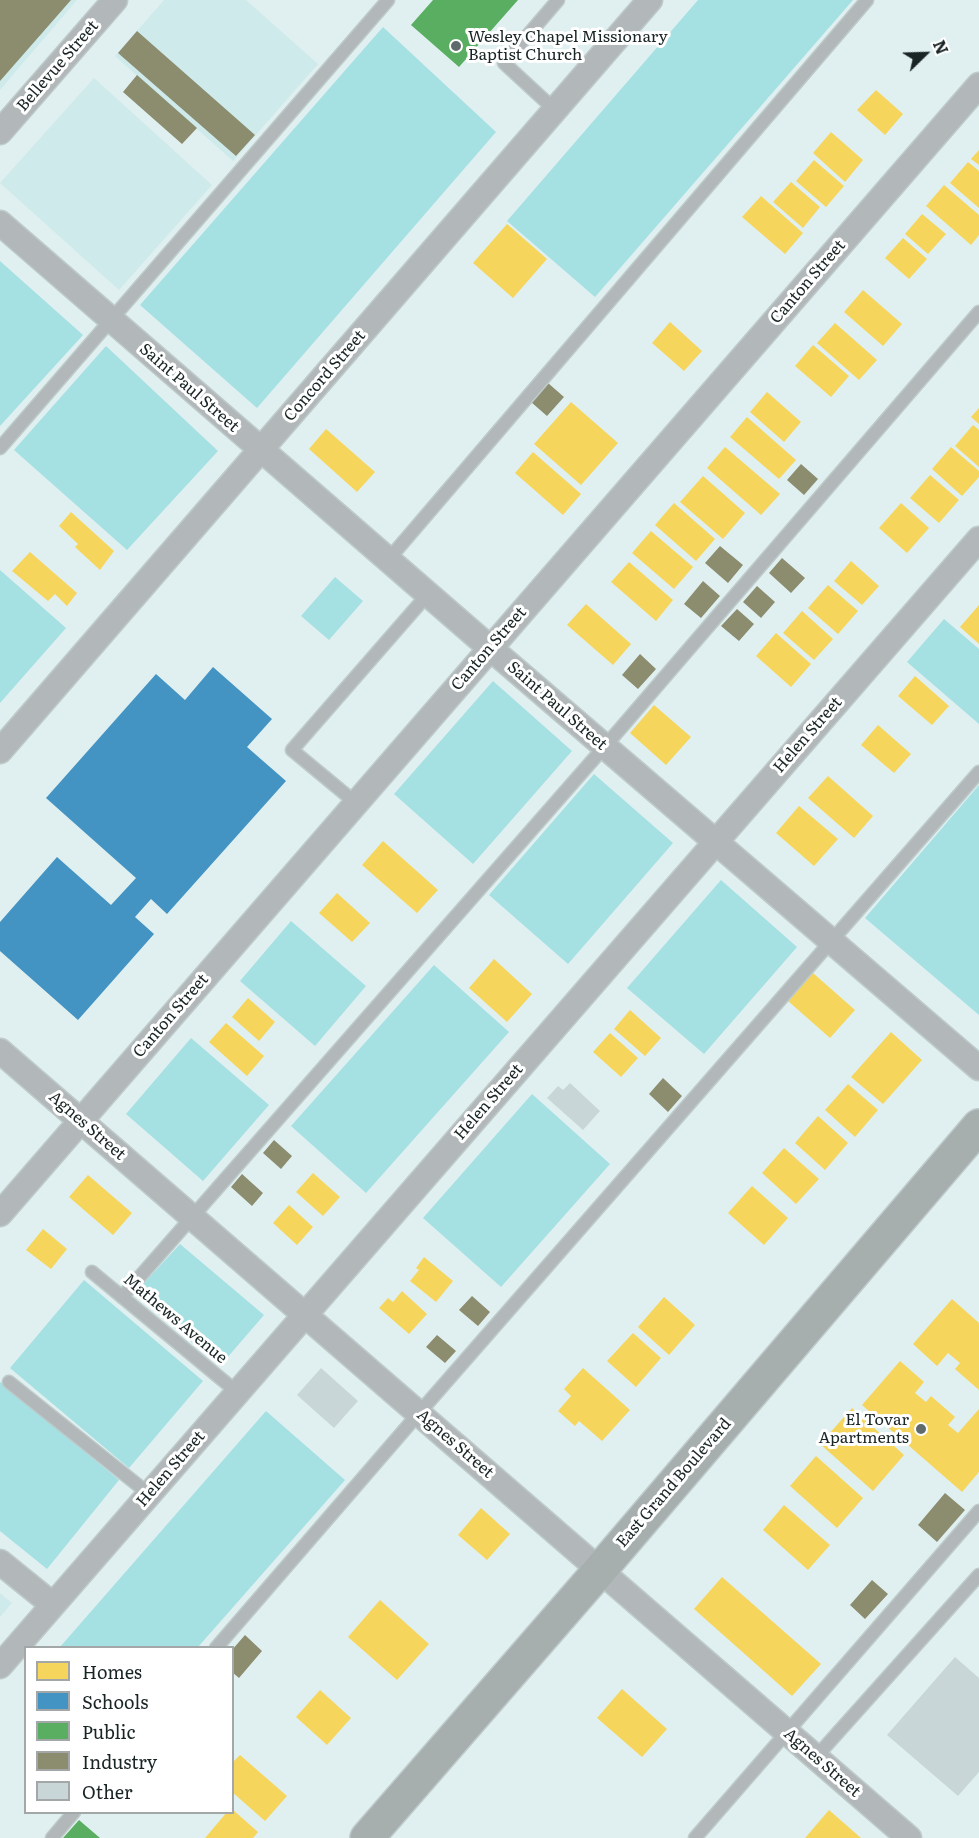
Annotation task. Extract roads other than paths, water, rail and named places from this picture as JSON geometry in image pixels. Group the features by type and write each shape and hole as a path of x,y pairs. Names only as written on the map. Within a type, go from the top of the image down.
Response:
{"main road":[{"name":"East Grand Boulevard","path":"367,1838 600,1570 979,1126"}],"street":[{"name":"Bellevue Street","path":"0,132 115,0"},
{"name":"Concord Street","path":"0,752 651,0"},
{"name":"Canton Street","path":"0,1214 979,85"},
{"name":"Saint Paul Street","path":"0,224 979,1068"},
{"name":"Helen Street","path":"0,1666 979,539"},
{"name":"Agnes Street","path":"0,1051 909,1838"},
{"path":"0,1562 53,1605"}],"lane":[{"path":"0,448 388,0"},
{"path":"555,110 504,63 558,0"},
{"path":"388,560 867,0"},
{"path":"122,1297 604,746 979,312"},
{"path":"356,803 292,750 428,594"},
{"path":"217,1646 979,772"},
{"name":"Mathews Avenue","path":"92,1272 237,1392"},
{"path":"9,1382 148,1494"},
{"path":"695,1838 979,1511"},
{"path":"816,1758 979,1575"},
{"path":"52,1838 72,1814"}],"place":[{"name":"Wesley Chapel Missionary Baptist Church","path":"456,46"},
{"name":"El Tovar Apartments","path":"921,1429"}]}
